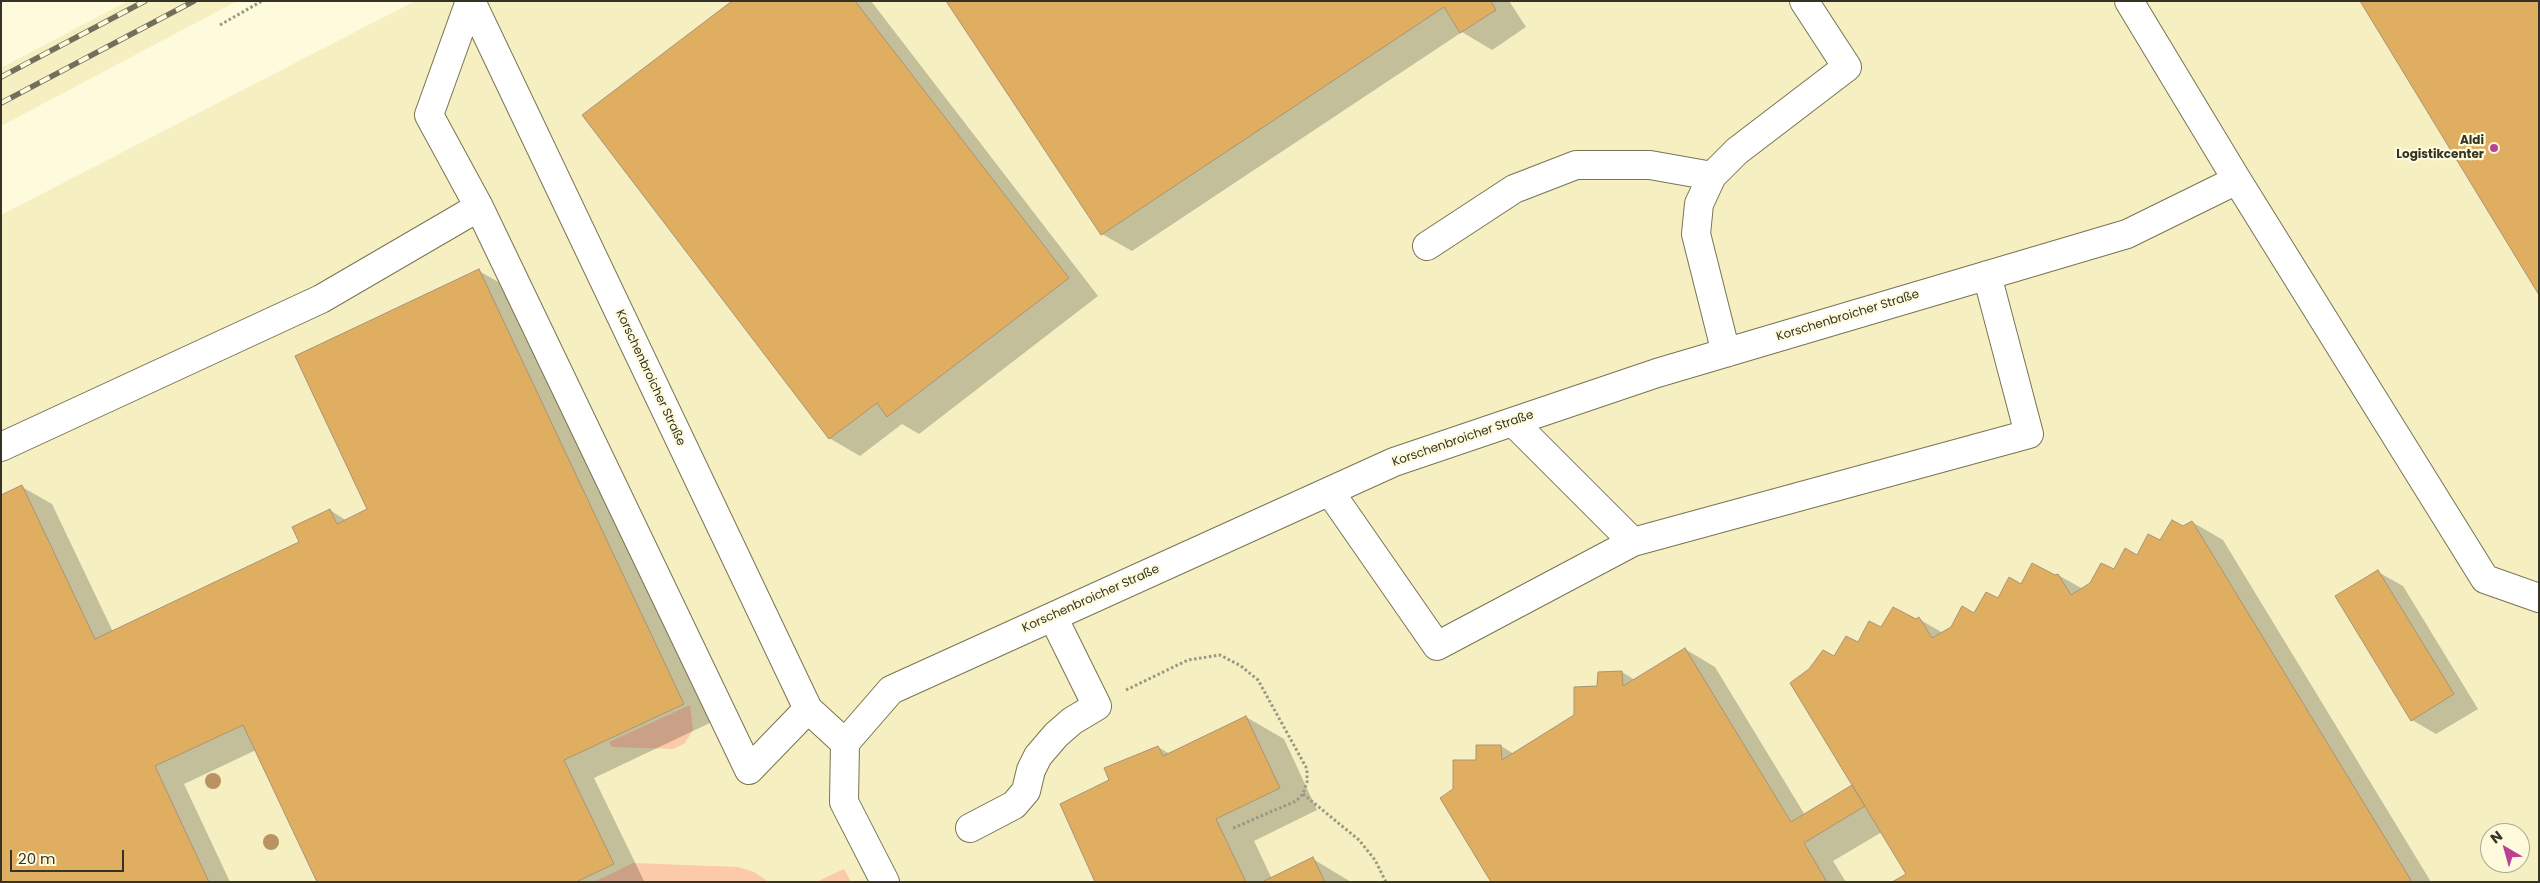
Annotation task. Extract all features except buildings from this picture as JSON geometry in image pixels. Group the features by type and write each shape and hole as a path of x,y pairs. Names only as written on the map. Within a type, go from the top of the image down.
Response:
{"street":[{"path":"470,1 429,115 479,208 750,770 808,709"},
{"name":"Korschenbroicher Straße","path":"470,1 808,709 845,743 891,690 1394,462 1657,373 2127,234 2237,180"},
{"path":"1726,353 1696,234 1699,204 1712,176 1737,151 1847,67 1804,1"},
{"path":"2129,1 2237,180 2485,579 2539,598"},
{"path":"1427,246 1514,189 1576,165 1650,165 1712,176"},
{"path":"1,447 321,299 479,208"},
{"path":"1330,492 1437,646 1633,542 2029,434 1987,275"},
{"path":"1513,422 1633,542"},
{"path":"970,828 1014,805 1026,791 1031,770 1038,756 1072,721 1097,706 1052,617"},
{"path":"845,743 844,802 885,882"}],"path":[{"path":"220,24 262,1"},
{"path":"1097,706 1145,679 1188,660 1220,655 1241,666 1258,680 1306,769 1307,782 1303,794 1296,801 1231,829"},
{"path":"1303,794 1359,840 1375,860 1386,882"}],"shaded area":[{"path":"128,1 237,1 1,126 1,68"},
{"path":"415,1 2539,1 2539,882 1,882 1,215"},
{"path":"690,705 693,730 684,744 673,749 612,747 609,742"},
{"path":"633,863 738,867 754,872 769,882 594,882"},
{"path":"844,869 851,882 816,882"}],"railway":[{"path":"1,77 145,1"},
{"path":"1,103 194,1"}],"place":[{"name":"Aldi Logistikcenter","path":"2494,148"}]}
